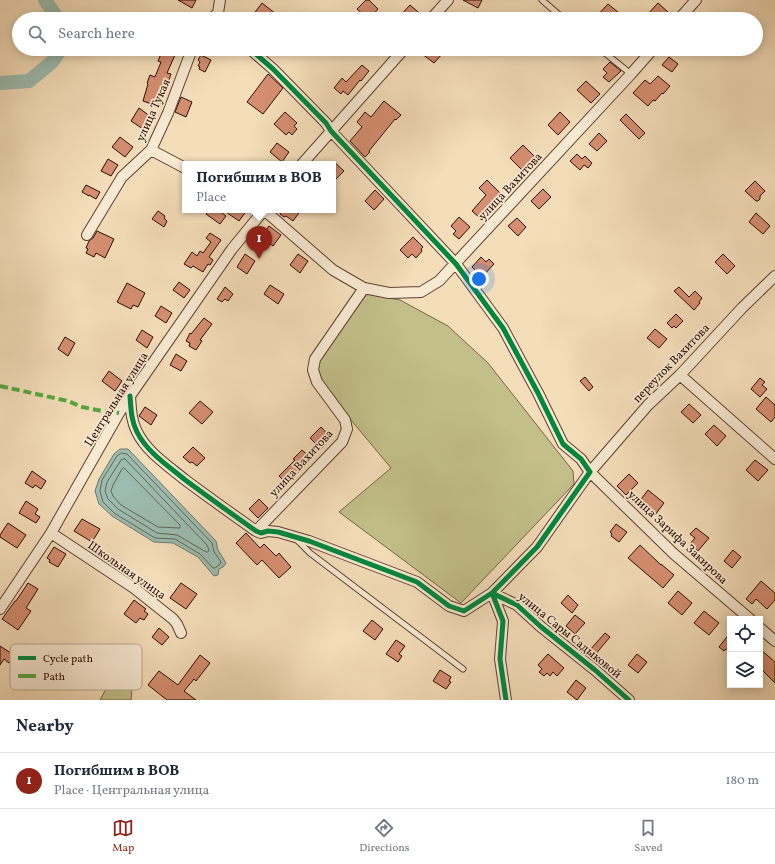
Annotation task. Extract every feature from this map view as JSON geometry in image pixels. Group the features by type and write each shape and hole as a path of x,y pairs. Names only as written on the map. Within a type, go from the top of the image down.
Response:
{"street":[{"path":"218,12 220,0"},
{"path":"437,12 448,0"},
{"path":"685,12 696,0"},
{"name":"улица Тукая","path":"87,235 122,177 151,150 168,113 189,56"},
{"name":"улица Зарифа Закирова","path":"258,56 273,69 326,123 331,131 456,264 503,328 538,393 563,444 582,459 590,472 674,554 746,616"},
{"path":"305,161 398,56"},
{"name":"улица Вахитова","path":"267,213 333,270 364,288 389,294 421,292 439,282 647,56"},
{"path":"151,150 182,166"},
{"name":"Центральная улица","path":"0,609 51,534 130,396 232,249 262,213"},
{"name":"переулок Вахитова","path":"294,537 309,541 417,582 449,606 464,611 492,593 537,547 590,472 648,405 680,375 742,308 775,276"},
{"name":"улица Вахитова","path":"256,531 342,442 347,429 345,420 317,382 313,370 315,359 364,288"},
{"path":"680,375 775,459"},
{"path":"130,396 132,421 149,450 164,464 210,500 261,534 268,531 278,532 294,537"},
{"path":"119,413 132,421"},
{"name":"Школьная улица","path":"51,534 134,588 173,619 181,633"},
{"path":"492,593 503,621 500,659 506,700"},
{"name":"улица Сары Садыковой","path":"492,593 517,605 629,700"},
{"path":"763,631 775,641"}],"lane":[{"path":"542,0 556,12"},
{"path":"609,56 631,74"},
{"path":"294,537 310,553 463,669"}],"shaded area":[{"path":"367,294 400,300 448,326 488,363 573,471 574,484 461,603 339,512 391,468 321,384 317,377 318,360 340,327"},
{"path":"105,690 132,690 131,700 100,700"}],"water":[{"path":"120,449 128,449 216,541 218,550 226,563 219,569 218,575 214,576 198,557 173,543 154,542 112,516 99,504 95,491 99,479 114,454"}],"building":[{"path":"178,0 196,0 192,8"},
{"path":"366,0 369,0 378,9 375,12 360,12 357,9"},
{"path":"463,0 482,0 478,8"},
{"path":"262,3 273,12 255,12"},
{"path":"658,3 668,12 650,12"},
{"path":"608,4 618,12 601,12"},
{"path":"410,5 418,12 404,12"},
{"path":"160,56 175,56 167,73 171,74 160,107 143,101 150,75 155,77 161,62 158,61"},
{"path":"200,56 203,56 211,60 205,72 199,69 200,67 198,66 200,62 198,60"},
{"path":"425,56 440,56 434,63"},
{"path":"669,57 678,64 672,72 662,65"},
{"path":"610,62 621,71 609,82 603,77 607,73 603,69"},
{"path":"362,65 369,71 348,95 343,91 341,94 334,88 342,78 346,82"},
{"path":"268,74 283,88 263,114 247,102"},
{"path":"658,76 670,86 663,94 662,93 655,101 653,100 648,106 633,93 645,80 650,84"},
{"path":"586,81 600,94 591,103 577,90"},
{"path":"181,97 192,102 186,117 175,112"},
{"path":"384,101 401,115 396,120 395,119 365,157 350,141 362,127 357,122 365,112 371,117"},
{"path":"139,108 151,117 143,129 131,121"},
{"path":"285,112 297,123 294,126 297,129 292,135 289,132 286,135 274,124"},
{"path":"560,112 570,122 558,135 548,125"},
{"path":"626,114 645,133 639,139 620,120"},
{"path":"599,133 607,141 597,151 589,144"},
{"path":"120,137 133,147 125,157 112,147"},
{"path":"277,143 289,152 283,161 281,161 270,152"},
{"path":"523,145 536,158 523,171 510,158"},
{"path":"577,154 582,159 585,156 592,163 588,168 584,165 580,170 570,161"},
{"path":"108,159 118,165 111,176 101,171"},
{"path":"336,164 344,171 336,179"},
{"path":"487,180 504,197 482,220 472,211 486,195 479,188"},
{"path":"755,181 765,191 760,196 758,201 756,201 745,191"},
{"path":"86,185 100,192 96,199 82,192"},
{"path":"543,189 551,197 539,209 531,201"},
{"path":"375,190 384,199 374,210 365,201"},
{"path":"158,211 165,216 164,218 167,221 164,227 152,219"},
{"path":"222,213 226,216 220,224 206,214"},
{"path":"227,213 245,213 239,221"},
{"path":"280,213 299,213 293,221"},
{"path":"756,213 770,226 763,234 749,222"},
{"path":"459,217 470,227 459,239 453,234 456,231 451,226"},
{"path":"517,218 526,227 518,236 508,226"},
{"path":"269,226 281,235 273,246 261,236"},
{"path":"97,231 114,239 105,258 96,253 94,257 86,253 88,249 86,248 89,241 93,238"},
{"path":"210,233 221,240 209,257 213,260 210,265 208,264 203,272 193,266 191,268 184,264 192,252 197,256 200,251 203,253 211,242 206,238"},
{"path":"413,237 423,247 421,249 422,251 416,258 412,254 408,258 400,250"},
{"path":"245,254 255,261 247,274 237,267"},
{"path":"298,254 308,261 300,273 290,265"},
{"path":"723,254 735,266 727,274 715,262"},
{"path":"481,257 486,262 489,259 494,264 482,277 472,267"},
{"path":"179,282 190,290 184,298 173,290"},
{"path":"127,283 145,293 138,307 133,305 131,309 117,302"},
{"path":"270,285 284,294 278,304 264,294"},
{"path":"225,287 233,294 228,301 225,299 222,302 217,299"},
{"path":"679,287 689,297 695,291 702,298 694,310 674,291"},
{"path":"161,306 172,313 166,323 155,316"},
{"path":"676,314 683,321 676,328 674,326 672,328 667,323"},
{"path":"204,318 212,324 200,340 202,341 196,350 189,346 190,343 186,341 190,333 191,334"},
{"path":"655,329 667,339 659,348 647,338"},
{"path":"142,330 153,337 147,348 136,340"},
{"path":"65,337 75,343 68,356 58,349"},
{"path":"176,354 187,361 181,371 170,365"},
{"path":"109,371 122,381 115,391 102,381"},
{"path":"585,377 593,387 589,391 580,381"},
{"path":"760,378 765,382 762,385 767,389 760,397 751,389"},
{"path":"766,397 775,405 775,417 771,422 756,409"},
{"path":"200,401 213,412 202,424 189,413"},
{"path":"689,404 701,415 693,423 681,412"},
{"path":"145,407 157,415 151,425 139,416"},
{"path":"714,425 726,436 717,446 705,434"},
{"path":"321,427 331,438 321,449 310,438"},
{"path":"193,447 205,458 197,466 192,462 190,463 183,457"},
{"path":"302,450 312,459 287,484 279,476 295,460 293,459"},
{"path":"755,460 768,470 758,481 746,470"},
{"path":"32,471 46,481 41,489 35,485 33,488 25,483"},
{"path":"629,474 638,483 626,495 617,486"},
{"path":"648,490 664,503 655,515 639,502"},
{"path":"259,499 268,508 258,518 249,509"},
{"path":"26,501 38,509 35,514 40,517 36,523 19,513"},
{"path":"82,519 100,529 92,542 74,531"},
{"path":"8,523 26,535 17,548 0,537"},
{"path":"616,524 627,532 619,542 611,536 612,534 610,532"},
{"path":"696,528 709,538 698,551 690,544 695,538 690,534"},
{"path":"246,533 260,548 264,544 276,556 279,553 291,567 279,578 262,560 257,565 236,543"},
{"path":"640,545 674,575 663,588 628,558"},
{"path":"54,547 66,554 58,567 49,562 50,560 47,558"},
{"path":"733,550 741,557 732,568 724,561"},
{"path":"761,581 775,593 775,600 767,609 756,599 752,604 746,599"},
{"path":"28,583 38,589 26,608 31,611 18,630 2,619"},
{"path":"181,583 197,594 186,609 170,598"},
{"path":"678,591 692,603 682,615 668,603"},
{"path":"568,595 578,605 572,613 561,603"},
{"path":"134,600 146,609 144,611 148,614 144,620 140,618 136,623 124,614"},
{"path":"704,611 719,623 709,635 694,623"},
{"path":"575,615 585,623 575,634 566,626"},
{"path":"372,620 383,629 375,640 363,631"},
{"path":"159,628 169,637 162,645 152,637"},
{"path":"605,633 610,637 594,656 589,651"},
{"path":"727,637 727,650 724,651 719,647"},
{"path":"396,640 405,646 399,654 402,656 398,662 386,654"},
{"path":"0,646 10,652 10,661 9,663 4,659 0,665"},
{"path":"763,652 775,662 775,683 763,671"},
{"path":"548,654 564,668 557,676 553,672 550,676 547,673 544,676 539,672 542,669 538,665"},
{"path":"637,654 647,662 638,673 628,665"},
{"path":"200,655 210,663 196,681 194,679 184,691 196,700 167,700 148,685 159,671 178,685"},
{"path":"440,670 451,677 449,681 451,682 446,689 433,681"},
{"path":"576,680 586,688 577,700 567,692"}],"waterway":[{"path":"45,0 53,12"},
{"path":"0,83 29,81 52,62 56,56"}],"marked path":[{"path":"0,386 68,401 82,407 119,413"}],"cycle path":[{"path":"258,56 273,69 326,123 331,131 456,264 503,328 538,393 563,444 581,459 590,472 537,547 492,593 503,621 500,659 506,700"},
{"path":"130,396 135,428 146,446 184,479 256,531 261,533 268,531 278,532 309,541 417,582 449,606 464,611 492,593 517,605 629,700"}],"place":[{"name":"Погибшим в ВОВ","path":"259,259"}]}
